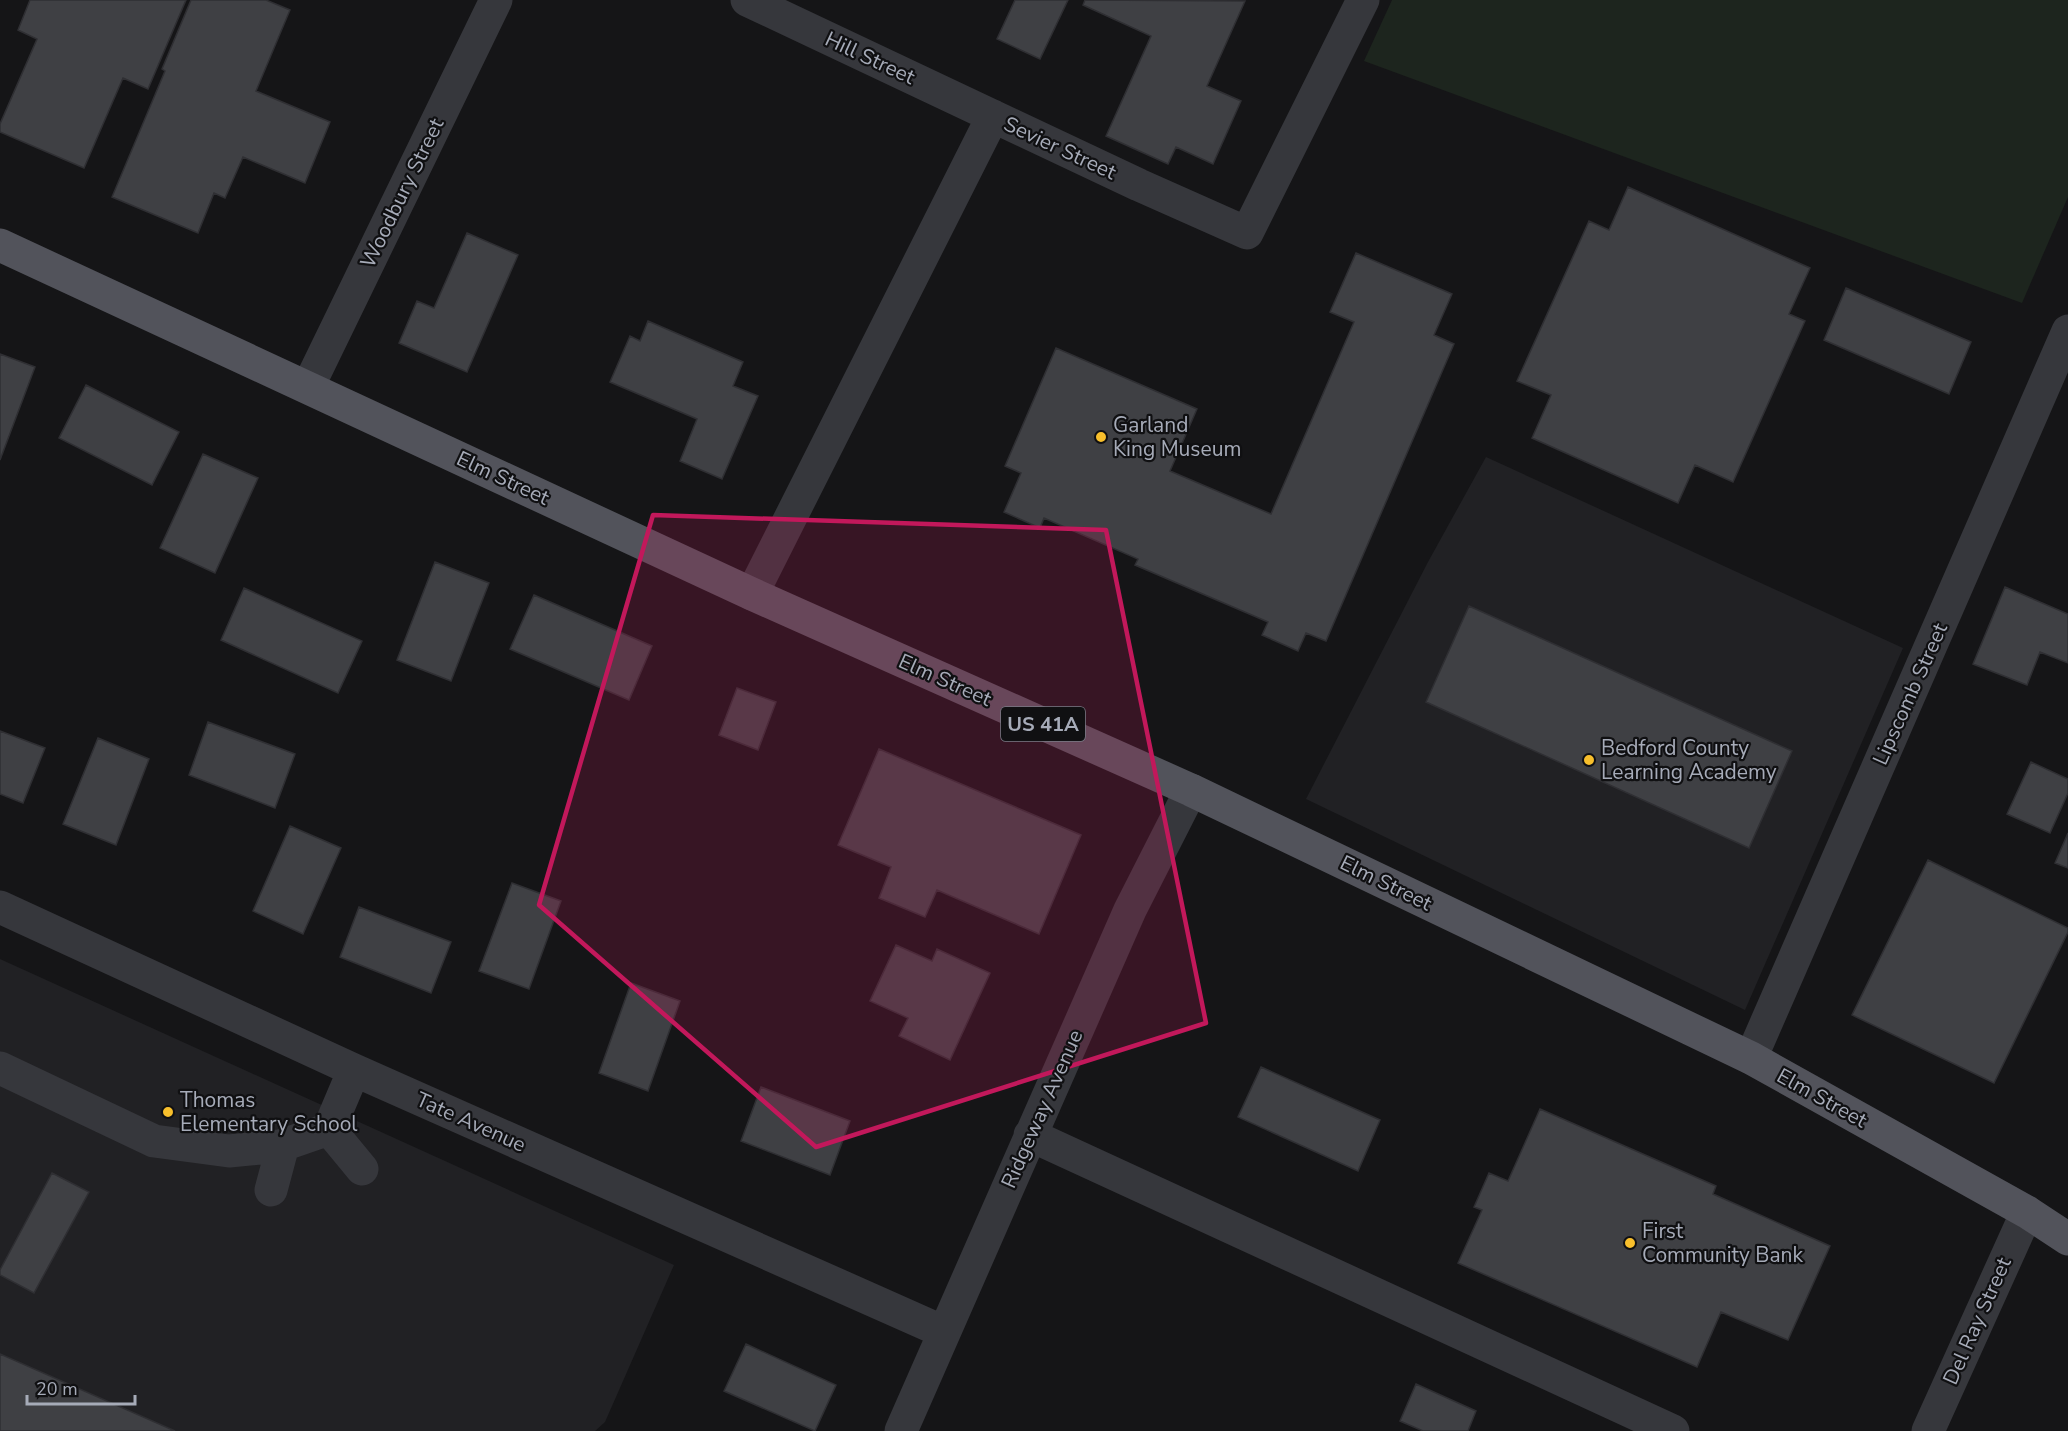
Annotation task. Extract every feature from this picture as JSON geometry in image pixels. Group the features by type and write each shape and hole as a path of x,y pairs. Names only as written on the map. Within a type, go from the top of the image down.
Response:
{"main road":[{"name":"Elm Street","path":"0,245 752,594 1191,790 1751,1058 2027,1212 2068,1239"}],"street":[{"name":"Woodbury Street","path":"308,387 496,0"},
{"name":"Hill Street","path":"747,0 993,116"},
{"name":"Sevier Street","path":"752,594 993,116 1247,233 1363,0"},
{"name":"Lipscomb Street","path":"1751,1058 2068,331"},
{"name":"Ridgeway Avenue","path":"901,1431 1130,910 1191,790"},
{"name":"Tate Avenue","path":"0,907 354,1070 944,1332"},
{"path":"0,1068 154,1141 229,1150 283,1145 329,1129 354,1070"},
{"path":"329,1129 362,1169"},
{"path":"1030,1135 1673,1431"},
{"path":"271,1190 283,1145"},
{"name":"Del Ray Street","path":"1928,1431 2027,1212"}],"highlighted area":[{"path":"653,515 1106,530 1206,1023 816,1147 539,905"}],"shaded area":[{"path":"1392,0 2068,0 2068,197 2022,303 1364,61"},
{"name":"Bedford County Learning Academy","path":"1486,457 1903,648 1745,1010 1306,799 1428,562"},
{"name":"Thomas Elementary School","path":"0,959 674,1265 605,1422 595,1431 0,1431"}],"building":[{"path":"30,0 186,0 148,89 123,78 84,168 0,132 0,124 37,39 18,30"},
{"path":"191,0 266,0 290,10 256,91 330,122 305,183 243,157 225,198 214,193 198,233 112,197 165,71 162,69"},
{"path":"1015,0 1068,0 1040,59 997,39"},
{"path":"1085,0 1245,1 1207,86 1241,101 1213,164 1176,147 1168,164 1106,136 1151,36 1083,5"},
{"path":"1628,187 1810,268 1789,314 1805,321 1733,482 1695,465 1678,503 1532,438 1551,395 1517,381 1589,221 1609,230"},
{"path":"467,233 518,255 467,372 399,343 417,301 434,308"},
{"name":"Garland King Museum","path":"1356,253 1452,294 1434,335 1454,344 1326,641 1306,633 1298,651 1262,635 1268,622 1135,565 1138,559 1044,518 1040,528 1004,512 1021,473 1005,466 1056,348 1197,409 1170,471 1271,514 1354,322 1330,312"},
{"path":"1846,288 1971,342 1949,394 1824,340"},
{"path":"648,321 743,362 733,386 758,396 722,479 680,461 697,419 610,382 630,336 640,341"},
{"path":"0,354 35,367 0,460"},
{"path":"86,385 179,432 152,485 59,438"},
{"path":"203,454 258,478 215,573 160,548"},
{"path":"435,562 489,583 451,681 397,660"},
{"path":"2005,587 2068,614 2068,663 2040,652 2027,685 1973,664"},
{"path":"244,588 362,641 338,693 221,640"},
{"path":"534,595 652,646 629,700 510,649"},
{"name":"Bedford County Learning Academy","path":"1469,606 1792,751 1749,848 1426,702"},
{"path":"737,688 776,702 758,750 719,735"},
{"path":"208,722 295,754 275,808 189,775"},
{"path":"0,731 45,748 23,803 0,794"},
{"path":"98,738 149,759 116,845 63,824"},
{"path":"879,749 1081,835 1039,934 937,890 925,917 879,898 891,867 838,845"},
{"path":"2031,762 2068,779 2068,793 2050,833 2007,814"},
{"path":"290,826 341,848 303,934 253,911"},
{"path":"2068,833 2068,868 2055,863"},
{"path":"1928,860 2068,928 1994,1083 1852,1015"},
{"path":"512,883 561,901 529,989 479,971"},
{"path":"359,907 451,942 431,993 340,957"},
{"path":"896,945 932,961 937,949 990,973 950,1060 899,1036 908,1018 870,1001"},
{"path":"631,983 680,1001 648,1091 599,1073"},
{"path":"1261,1067 1380,1120 1358,1171 1238,1117"},
{"path":"761,1087 850,1121 830,1175 741,1141"},
{"path":"1540,1109 1716,1186 1713,1194 1830,1246 1788,1340 1721,1312 1697,1367 1458,1263 1482,1210 1474,1207 1489,1173 1508,1181"},
{"path":"52,1173 89,1192 34,1293 0,1275 0,1270"},
{"path":"746,1344 836,1385 815,1431 724,1391"},
{"path":"0,1354 175,1431 0,1431"},
{"path":"1416,1384 1476,1411 1468,1431 1423,1431 1400,1421"}],"place":[{"name":"Garland King Museum","path":"1101,437"},
{"name":"Bedford County Learning Academy","path":"1589,760"},
{"name":"Thomas Elementary School","path":"168,1112"},
{"name":"First Community Bank","path":"1630,1243"}]}
